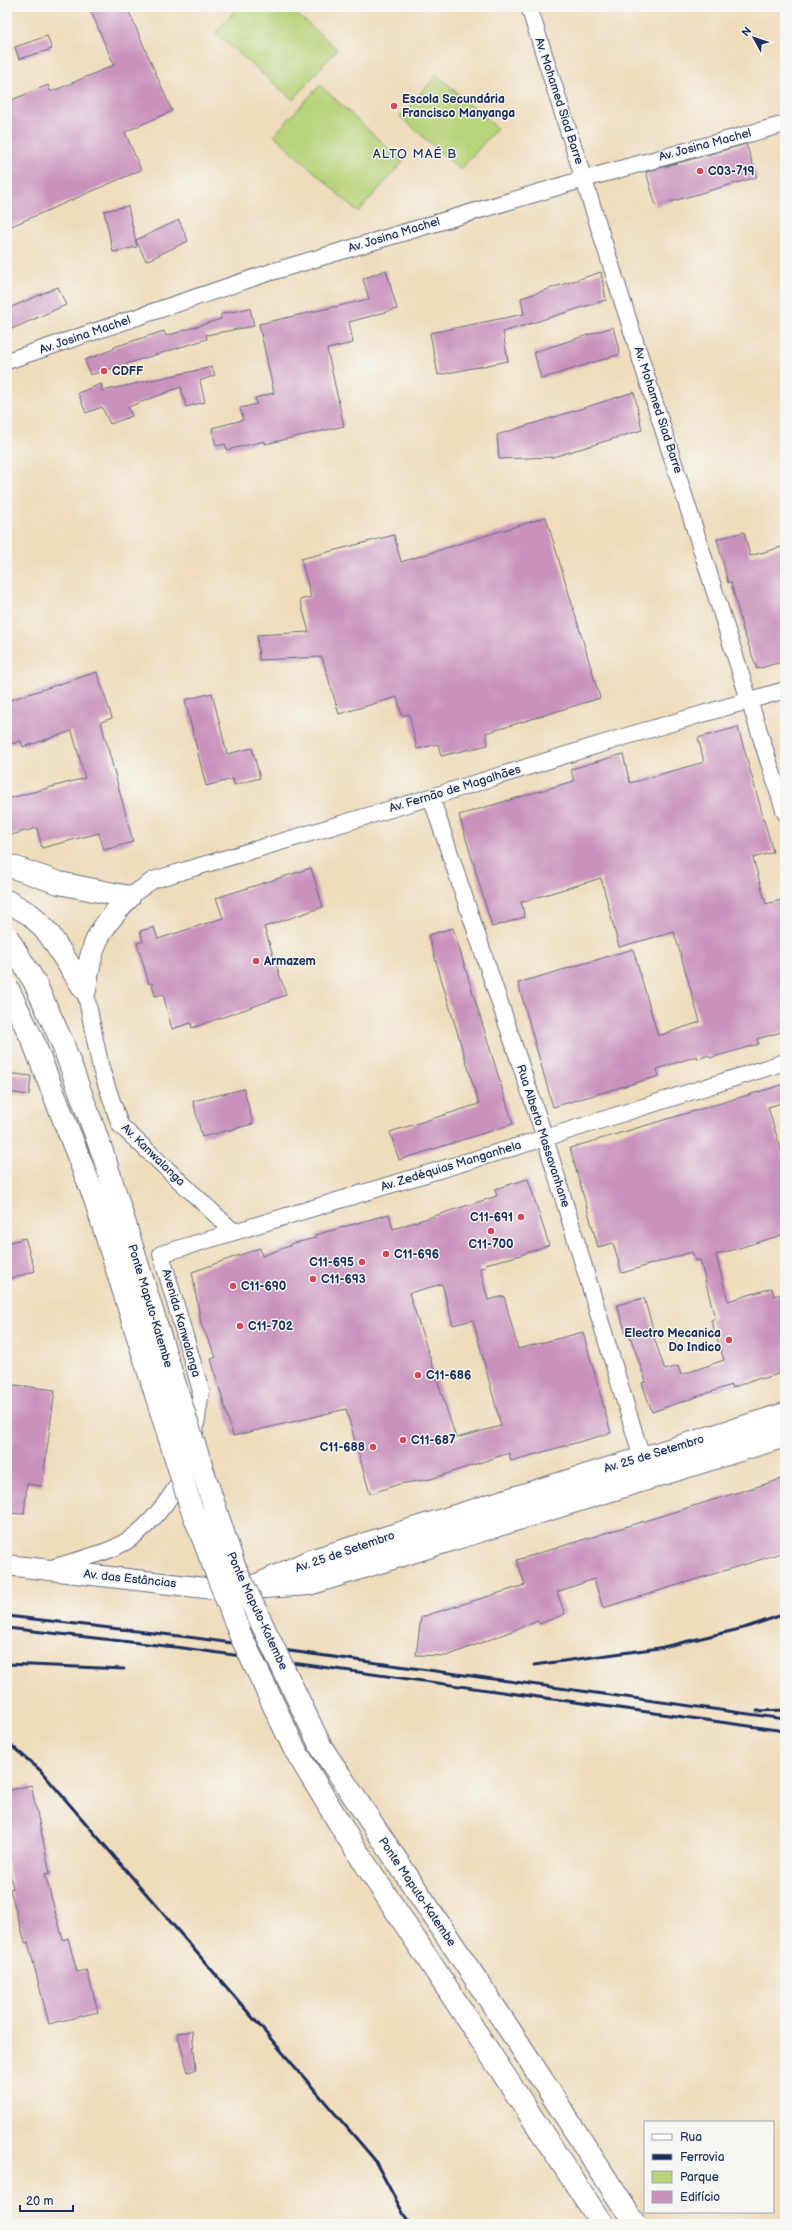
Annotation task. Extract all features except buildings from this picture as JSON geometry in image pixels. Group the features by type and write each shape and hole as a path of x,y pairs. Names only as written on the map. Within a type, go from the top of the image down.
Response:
{"main road":[{"path":"7,865 59,884 129,896"},
{"path":"85,990 89,959 97,937 106,921 129,896"},
{"path":"7,901 31,915 49,934 85,990"},
{"name":"Ponte Maputo-Katembe","path":"7,937 34,981 62,1042 104,1157 182,1407 234,1566 321,1747 517,2041 635,2224"},
{"name":"Ponte Maputo-Katembe","path":"7,987 33,1041 95,1199 191,1507 240,1634 294,1748 349,1839 602,2224"},
{"name":"Av. 25 de Setembro","path":"645,1468 785,1414"},
{"name":"Av. 25 de Setembro","path":"253,1587 310,1561 645,1468 785,1436"}],"street":[{"name":"Av. Mohamed Siad Barre","path":"529,7 751,701 785,813"},
{"name":"Av. Josina Machel","path":"7,361 270,272 584,179 785,124"},
{"name":"Av. Fernão de Magalhães","path":"129,896 153,880 431,797 627,736 785,690"},
{"name":"Rua Alberto Massavanhane","path":"431,797 545,1138 645,1468"},
{"name":"Av. Kanwalanga","path":"85,990 101,1069 120,1126 234,1232"},
{"name":"Av. Zedéquias Manganhela","path":"161,1254 545,1138 785,1062"},
{"name":"Avenida Kanwalanga","path":"48,1570 114,1548 135,1536 161,1508 179,1483 192,1454 201,1391 161,1254"},
{"name":"Av. das Estâncias","path":"7,1565 222,1590 253,1587"}],"green space":[{"path":"238,7 289,7 337,49 293,100 215,33"},
{"path":"437,75 497,128 460,170 400,116"},
{"path":"320,85 403,162 358,212 274,135"}],"railway":[{"path":"534,1665 659,1648 744,1628 785,1614"},
{"path":"7,1616 188,1637 785,1719"},
{"path":"7,1628 183,1648 785,1731"},
{"path":"7,1664 124,1669"},
{"path":"757,1711 785,1710"},
{"path":"7,1742 40,1770 374,2159 409,2224"}],"place":[{"name":"Escola Secundária Francisco Manyanga","path":"394,106"},
{"name":"C03-719","path":"700,171"},
{"name":"CDFF","path":"104,371"},
{"name":"Armazem","path":"256,961"},
{"name":"C11-691","path":"521,1217"},
{"name":"C11-700","path":"491,1231"},
{"name":"C11-696","path":"386,1254"},
{"name":"C11-695","path":"362,1262"},
{"name":"C11-693","path":"313,1279"},
{"name":"C11-690","path":"233,1286"},
{"name":"C11-702","path":"240,1326"},
{"name":"Electro Mecanica Do Indico","path":"729,1340"},
{"name":"C11-686","path":"418,1375"},
{"name":"C11-687","path":"403,1440"},
{"name":"C11-688","path":"373,1447"}],"district":[{"name":"ALTO MAÉ B","path":"415,154"}]}
